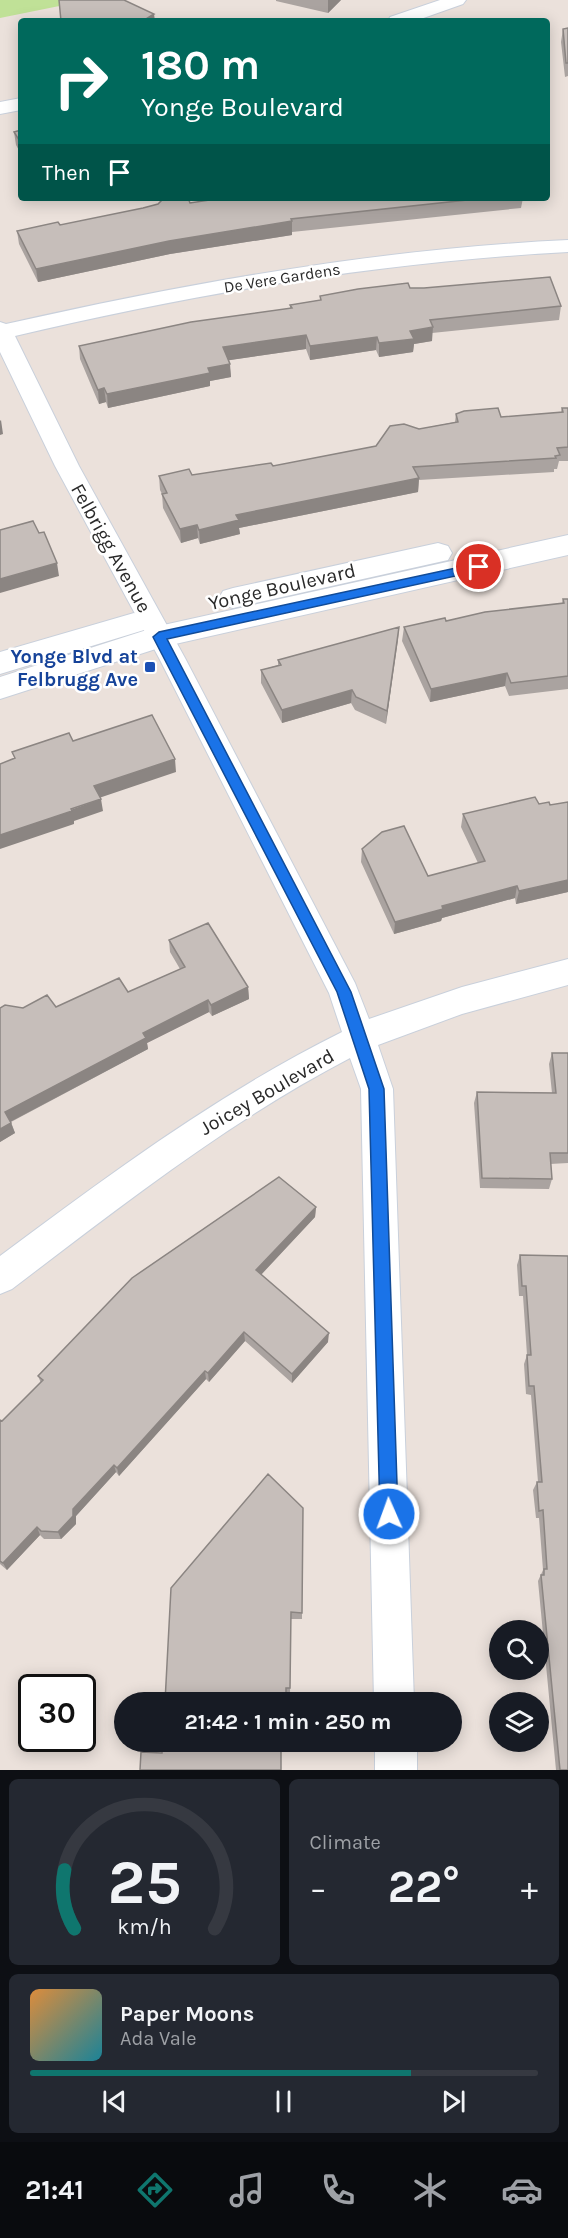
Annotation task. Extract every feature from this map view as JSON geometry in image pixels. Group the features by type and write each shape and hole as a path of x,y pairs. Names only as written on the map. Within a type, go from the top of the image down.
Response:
{"street":[{"path":"406,18 457,0"},
{"path":"0,108 18,105"},
{"name":"De Vere Gardens","path":"1,331 261,280 471,252 568,246"},
{"name":"Felbrigg Avenue","path":"1,331 67,466 154,627 344,992 377,1089 394,1692"},
{"name":"Yonge Boulevard","path":"0,663 154,627 568,523"},
{"name":"Yonge Boulevard","path":"0,688 154,627 568,545"},
{"name":"Joicey Boulevard","path":"0,1277 188,1138 249,1099 360,1038 519,984 568,972"},
{"path":"396,1752 396,1770"}],"green space":[{"path":"0,0 89,0 0,18"}],"building":[{"path":"59,0 124,0 154,14 148,18 61,18"},
{"path":"568,28 568,63 566,63 563,29"},
{"path":"161,201 189,201 190,203 203,201 458,201 291,219 292,221 169,241 36,269 17,231 58,222 60,225 158,204"},
{"path":"550,277 561,306 430,320 433,327 410,331 414,339 379,343 377,337 310,346 306,335 223,347 230,364 208,368 210,373 107,394 104,388 98,390 79,346 191,322 292,308 290,305 321,300 320,296 358,289 408,283 410,288 424,288"},
{"path":"498,408 501,417 563,412 562,408 568,408 568,447 557,448 560,455 555,456 556,458 413,467 419,478 236,515 239,520 199,530 197,525 180,529 162,494 167,493 159,476 189,469 192,475 271,463 273,466 376,446 390,426 404,424 419,429 458,422 456,414 464,411"},
{"path":"33,521 39,533 44,532 57,563 0,579 0,530"},
{"path":"563,599 568,599 568,676 511,683 507,673 431,689 404,627 485,612 564,603"},
{"path":"399,627 387,711 356,697 352,690 282,710 261,670 281,665 278,660"},
{"path":"152,715 175,759 94,786 101,799 0,835 0,764 15,758 12,752 69,733 73,741"},
{"path":"535,797 539,804 568,802 568,880 519,891 517,886 442,906 443,909 395,922 362,849 382,832 404,826 428,876 485,861 463,814"},
{"path":"208,923 248,987 211,1005 208,1000 143,1033 146,1038 5,1112 11,1123 0,1129 0,1008 5,1005 23,1008 47,995 56,1007 119,978 128,992 185,967 169,940"},
{"path":"552,1053 568,1053 568,1153 550,1153 552,1179 482,1178 477,1092 556,1093"},
{"path":"279,1177 316,1207 256,1270 329,1333 292,1374 244,1332 208,1373 205,1371 117,1468 114,1465 73,1509 73,1516 58,1532 41,1531 37,1527 3,1563 0,1561 0,1420 2,1421 43,1380 38,1376 132,1278"},
{"path":"520,1255 568,1256 568,1770 560,1770 549,1657 549,1620 545,1620 541,1575 544,1575 544,1569 547,1569 543,1510 539,1511 537,1482 542,1482 534,1386 529,1386 527,1355 531,1355 526,1286 522,1286"},
{"path":"268,1474 303,1508 302,1613 291,1612 290,1688 286,1688 286,1692 166,1692 171,1588"},
{"path":"141,1752 281,1752 281,1770 140,1770"}],"place":[{"name":"Yonge Blvd at Felbrugg Ave","path":"150,667"}],"route":[{"path":"389,1514 377,1089 344,992 172,658 159,637 479,567"}]}
